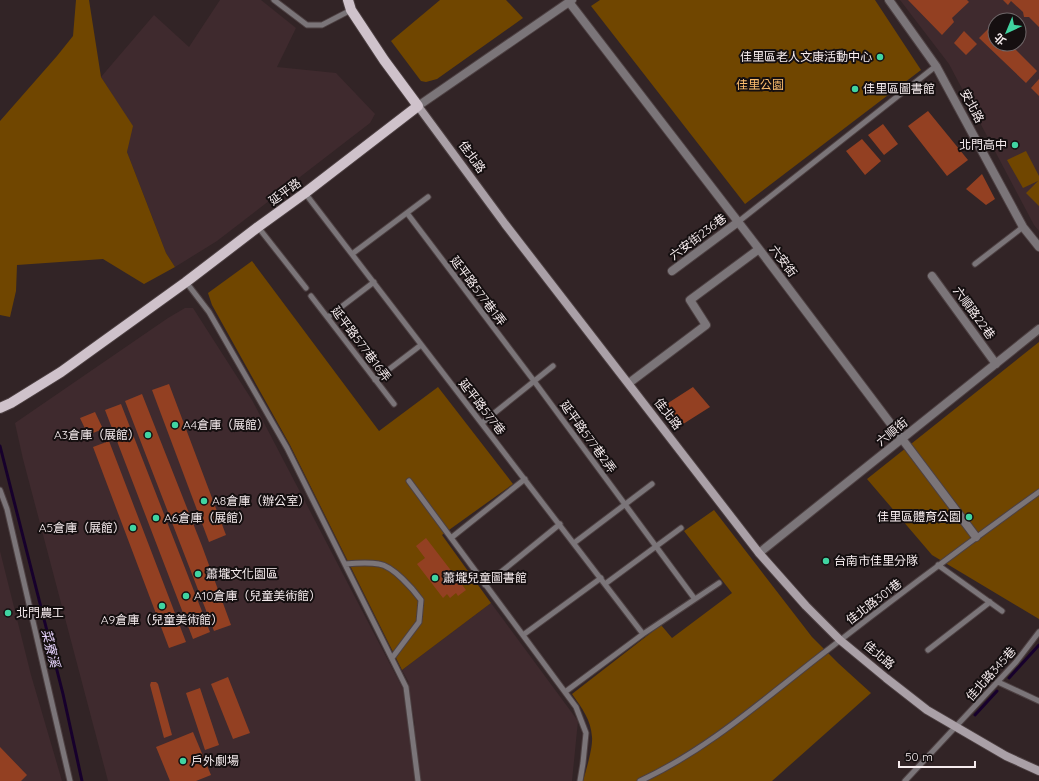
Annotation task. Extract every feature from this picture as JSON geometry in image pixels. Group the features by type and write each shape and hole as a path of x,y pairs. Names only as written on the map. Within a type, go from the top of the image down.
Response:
{"main road":[{"name":"佳北路","path":"349,5 384,60 418,106"},
{"name":"延平路","path":"0,408 11,403 61,372 186,282 258,227 306,193 418,106"}],"street":[{"name":"安北路","path":"889,0 936,66 1022,227 1039,247"},
{"name":"延平路","path":"418,106 570,1"},
{"name":"六安街","path":"570,1 976,537"},
{"name":"佳北路","path":"418,106 510,230 760,553 806,606 840,640 927,710 1006,756 1039,771"},
{"name":"六安街236巷","path":"672,271 738,222"},
{"path":"629,384 706,325 690,300 759,249"},
{"name":"六順路22巷","path":"932,276 996,364"},
{"name":"六順街","path":"760,553 1039,329"}],"lane":[{"path":"274,0 307,25 322,25 349,5"},
{"path":"738,222 936,66"},
{"name":"延平路577巷","path":"306,193 644,634"},
{"path":"352,254 428,196"},
{"name":"延平路577巷1弄","path":"407,213 534,381"},
{"path":"258,227 306,288"},
{"path":"975,264 1022,227"},
{"path":"186,282 209,312 287,448 406,687 418,781"},
{"path":"328,317 374,282"},
{"name":"延平路577巷16弄","path":"311,296 394,404"},
{"path":"375,380 422,345"},
{"path":"482,423 553,366"},
{"name":"延平路577巷2弄","path":"534,381 694,598"},
{"path":"451,538 525,479"},
{"path":"409,481 576,707 586,732 580,781"},
{"path":"574,543 652,484"},
{"path":"0,490 7,509 70,781"},
{"name":"佳北路301巷","path":"640,781 663,770 722,732 938,565 1039,492"},
{"path":"0,510 7,509"},
{"path":"485,584 560,524"},
{"path":"605,584 681,528"},
{"path":"345,564 381,564 398,575 412,587 421,600 420,622 392,658"},
{"path":"938,565 1002,611"},
{"path":"523,635 601,578"},
{"path":"565,692 718,582"},
{"path":"928,650 990,602"},
{"name":"佳北路345巷","path":"905,781 998,682 1039,633"},
{"path":"998,682 1039,702"}],"shaded area":[{"path":"220,0 261,0 296,28 277,67 336,73 375,114 370,123 217,241 175,267 166,253 127,152 132,126 101,77 154,15 189,47"},
{"name":"北門高中","path":"900,0 1039,0 1039,231 1034,225 949,64"},
{"name":"蕭壠文化園區","path":"185,308 193,308 252,400 403,689 407,721 415,726 408,681 402,670 491,603 578,721 572,781 108,781 23,459 15,423 168,318"},
{"path":"0,551 31,675 62,781 0,781"}],"green space":[{"path":"76,0 89,0 101,77 133,126 127,152 166,253 175,267 144,284 103,259 17,265 16,291 10,317 0,315 0,121 73,36"},
{"path":"440,0 506,0 523,18 437,79 426,82 421,81 391,41"},
{"name":"佳里公園","path":"600,0 875,0 921,70 745,204 591,6"},
{"path":"1026,151 1039,176 1039,206 1026,193 1038,181 1023,188 1007,160"},
{"path":"252,261 379,431 438,387 513,484 442,535 491,603 402,670 290,445 212,305 208,293"},
{"name":"佳里區體育公園","path":"1039,342 1039,619 932,555 867,479"},
{"path":"714,510 812,637 871,693 772,781 583,781 589,759 592,737 590,725 585,714 572,694 661,625 672,638 732,593 684,531"}],"building":[{"path":"908,0 967,0 969,2 952,18 954,22 942,35"},
{"path":"1003,0 1039,0 1039,27 1029,17 1027,17 1027,12 1023,12 1011,1 1008,5"},
{"path":"987,30 987,46 979,38"},
{"path":"964,31 977,44 966,55 954,43"},
{"path":"994,52 1018,52 1037,71 1026,83"},
{"path":"1039,79 1039,96 1031,88"},
{"path":"928,111 968,160 947,176 908,126"},
{"path":"883,124 898,144 884,155 868,135"},
{"path":"862,139 881,161 865,175 846,151"},
{"path":"982,174 995,199 986,205 966,189"},
{"path":"169,384 226,535 209,542 152,390"},
{"path":"693,387 710,407 680,426 665,405"},
{"path":"142,394 202,546 231,625 214,631 125,401"},
{"path":"121,404 210,632 193,639 105,410"},
{"path":"95,412 103,429 88,435 80,418"},
{"path":"109,441 186,642 169,648 93,447"},
{"path":"426,538 466,590 458,596 456,593 450,598 447,594 443,598 417,564 425,558 416,546"},
{"path":"228,677 250,733 233,739 211,684"},
{"path":"151,682 156,682 158,684 172,735 164,738 150,685"},
{"path":"200,688 219,745 205,750 186,693"},
{"name":"戶外劇場","path":"193,732 211,775 196,781 170,781 156,747"},
{"path":"0,747 27,775 21,781 0,781"}],"waterway":[{"name":"菜寮溪","path":"0,446 63,694 82,781"},
{"path":"1009,678 1039,645"},
{"path":"975,715 997,691"}],"place":[{"name":"佳里區老人文康活動中心","path":"880,57"},
{"name":"佳里區圖書館","path":"855,89"},
{"name":"北門高中","path":"1015,145"},
{"name":"A4倉庫（展館）","path":"175,425"},
{"name":"A3倉庫（展館）","path":"148,435"},
{"name":"A8倉庫（辦公室）","path":"204,501"},
{"name":"佳里區體育公園","path":"969,517"},
{"name":"A6倉庫（展館）","path":"156,518"},
{"name":"A5倉庫（展館）","path":"133,528"},
{"name":"台南市佳里分隊","path":"826,561"},
{"name":"蕭壠文化園區","path":"198,574"},
{"name":"蕭壠兒童圖書館","path":"435,578"},
{"name":"A10倉庫（兒童美術館）","path":"186,596"},
{"name":"A9倉庫（兒童美術館）","path":"162,606"},
{"name":"北門農工","path":"8,613"},
{"name":"戶外劇場","path":"183,761"}]}
